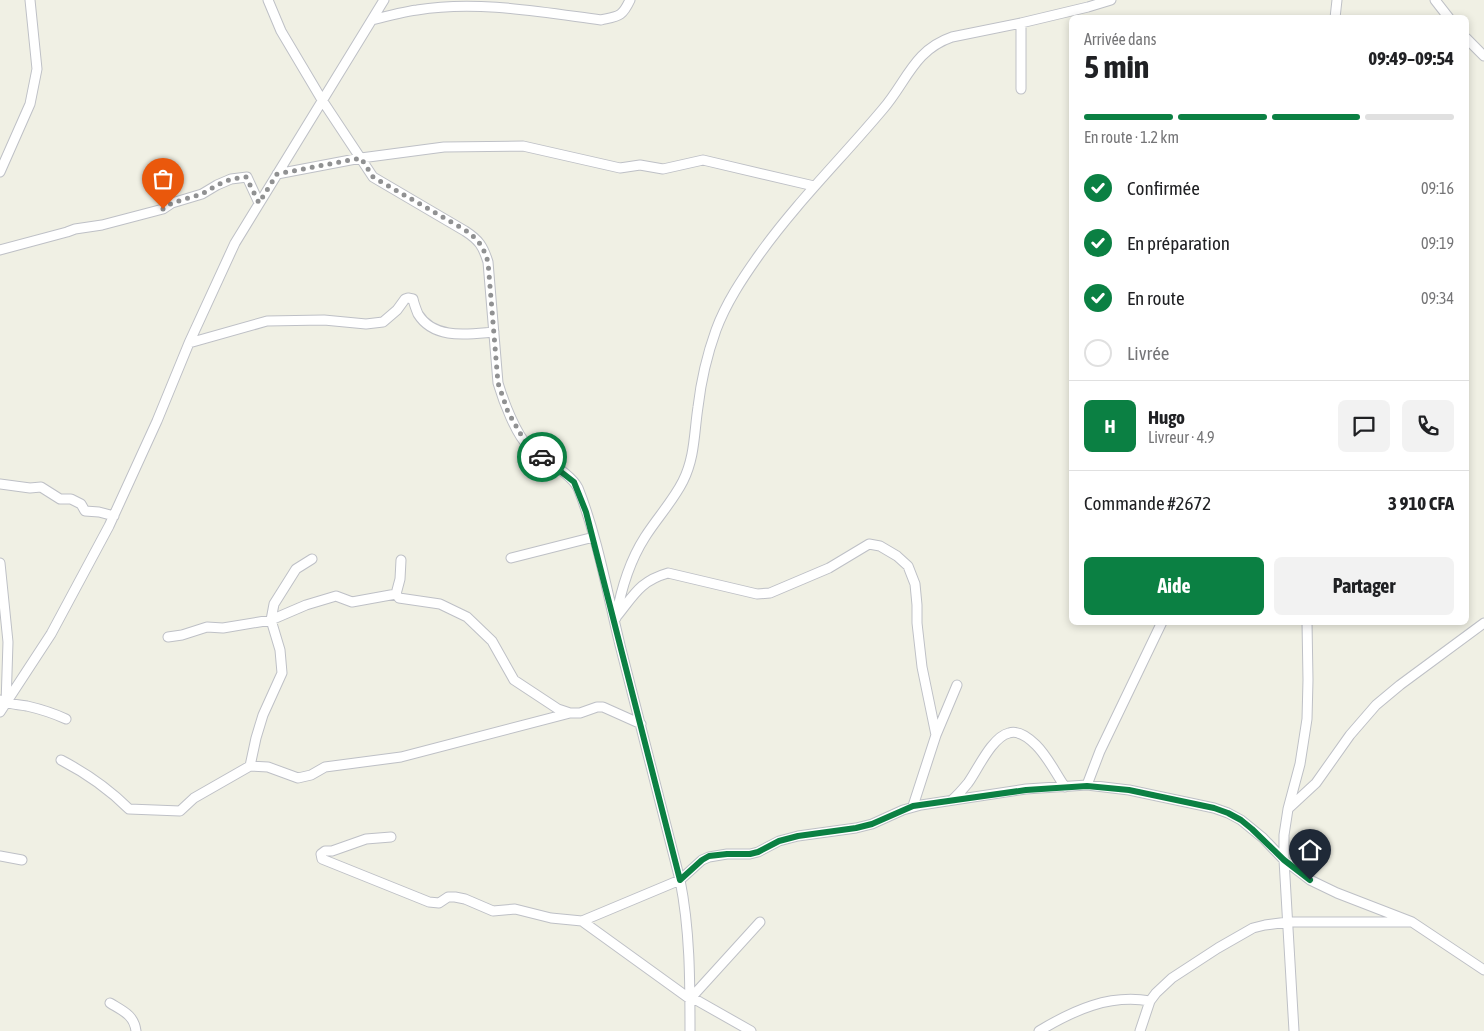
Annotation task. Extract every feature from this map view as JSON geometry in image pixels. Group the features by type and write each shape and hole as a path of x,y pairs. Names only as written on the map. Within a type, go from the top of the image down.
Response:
{"street":[{"path":"0,172 30,104 37,70 30,0"},
{"path":"268,0 282,31 322,100 373,177 465,230 476,238 484,248 488,262 498,383 508,412 528,446 577,486 594,537 686,909 689,938 690,1031"},
{"path":"3,702 51,634 114,516 189,343 236,244 259,203 384,0"},
{"path":"372,20 417,10 460,6 488,7 601,20 625,12 630,0"},
{"path":"615,620 621,590 631,563 645,537 683,481 692,460 705,366 721,319 737,285 766,245 814,186 885,107 927,49 952,36 1021,23 1111,0"},
{"path":"1335,15 1336,0"},
{"path":"1434,0 1446,15"},
{"path":"1021,23 1021,89"},
{"path":"1469,41 1484,56"},
{"path":"277,174 361,158 444,147 524,146 620,168 640,166 663,169 703,160 814,186"},
{"path":"0,250 75,229 102,225 163,209 172,203 202,194 231,179 246,177 259,203"},
{"path":"189,343 267,321 324,320 366,324 383,322 408,298 413,299 419,314 432,328 445,333 494,332"},
{"path":"0,484 30,488 41,487 60,499 72,500 81,504 85,512 99,512 114,516"},
{"path":"511,558 594,537"},
{"path":"615,620 641,585 654,577 668,572 757,594 770,593 829,568 869,544 880,546 897,556 908,566 915,584 922,666 936,735"},
{"path":"250,766 263,715 282,673 280,650 271,620 274,604 296,569 312,559"},
{"path":"396,594 400,579 401,560"},
{"path":"0,563 8,642 3,702 0,712"},
{"path":"168,637 206,627 223,628 271,620 306,605 336,596 352,602 396,594"},
{"path":"396,594 399,598 405,600 440,604 467,617 492,641 514,680 550,704 570,713"},
{"path":"1288,809 1316,783 1350,735 1376,705 1484,623"},
{"path":"1087,786 1100,751 1161,625"},
{"path":"1294,1031 1284,834 1288,809 1300,764 1307,719 1307,625"},
{"path":"913,806 936,735 957,684"},
{"path":"3,702 48,711 66,719"},
{"path":"61,760 113,793 129,809 180,811 194,798 250,766 268,767 298,778 311,775 325,767 400,757 570,713 580,713 597,707 603,707 641,724"},
{"path":"952,800 968,784 994,744 1005,734 1011,732 1028,738 1037,746 1065,787"},
{"path":"391,837 366,839 325,851 321,854 322,859 429,902 439,903 448,897 455,897 465,899 493,911 515,909 551,918 582,921 680,880 709,856 750,854 779,841 798,836 872,824 913,806 1026,790 1065,787 1087,786 1129,790 1214,808 1228,813 1241,820 1263,838 1284,860 1310,880 1337,893 1412,922 1484,970"},
{"path":"0,856 22,860"},
{"path":"582,921 690,998 750,1031"},
{"path":"690,998 760,922"},
{"path":"1140,1031 1150,1001 1172,978 1253,928 1288,922 1412,922"},
{"path":"1040,1031 1060,1018 1085,1007 1114,999 1150,1001"},
{"path":"110,1003 130,1015 136,1031"}],"way so far":[{"path":"163,209 172,203 202,194 231,179 246,177 259,203 277,174 361,158 373,177 465,230 476,238 484,248 488,262 498,383 508,412 524,440 528,446 542,457"}],"route":[{"path":"542,457 574,482 586,512 594,537 680,880 709,856 750,854 779,841 798,836 872,824 913,806 1026,790 1087,786 1129,790 1214,808 1228,813 1241,820 1263,838 1284,860 1310,880"}]}
